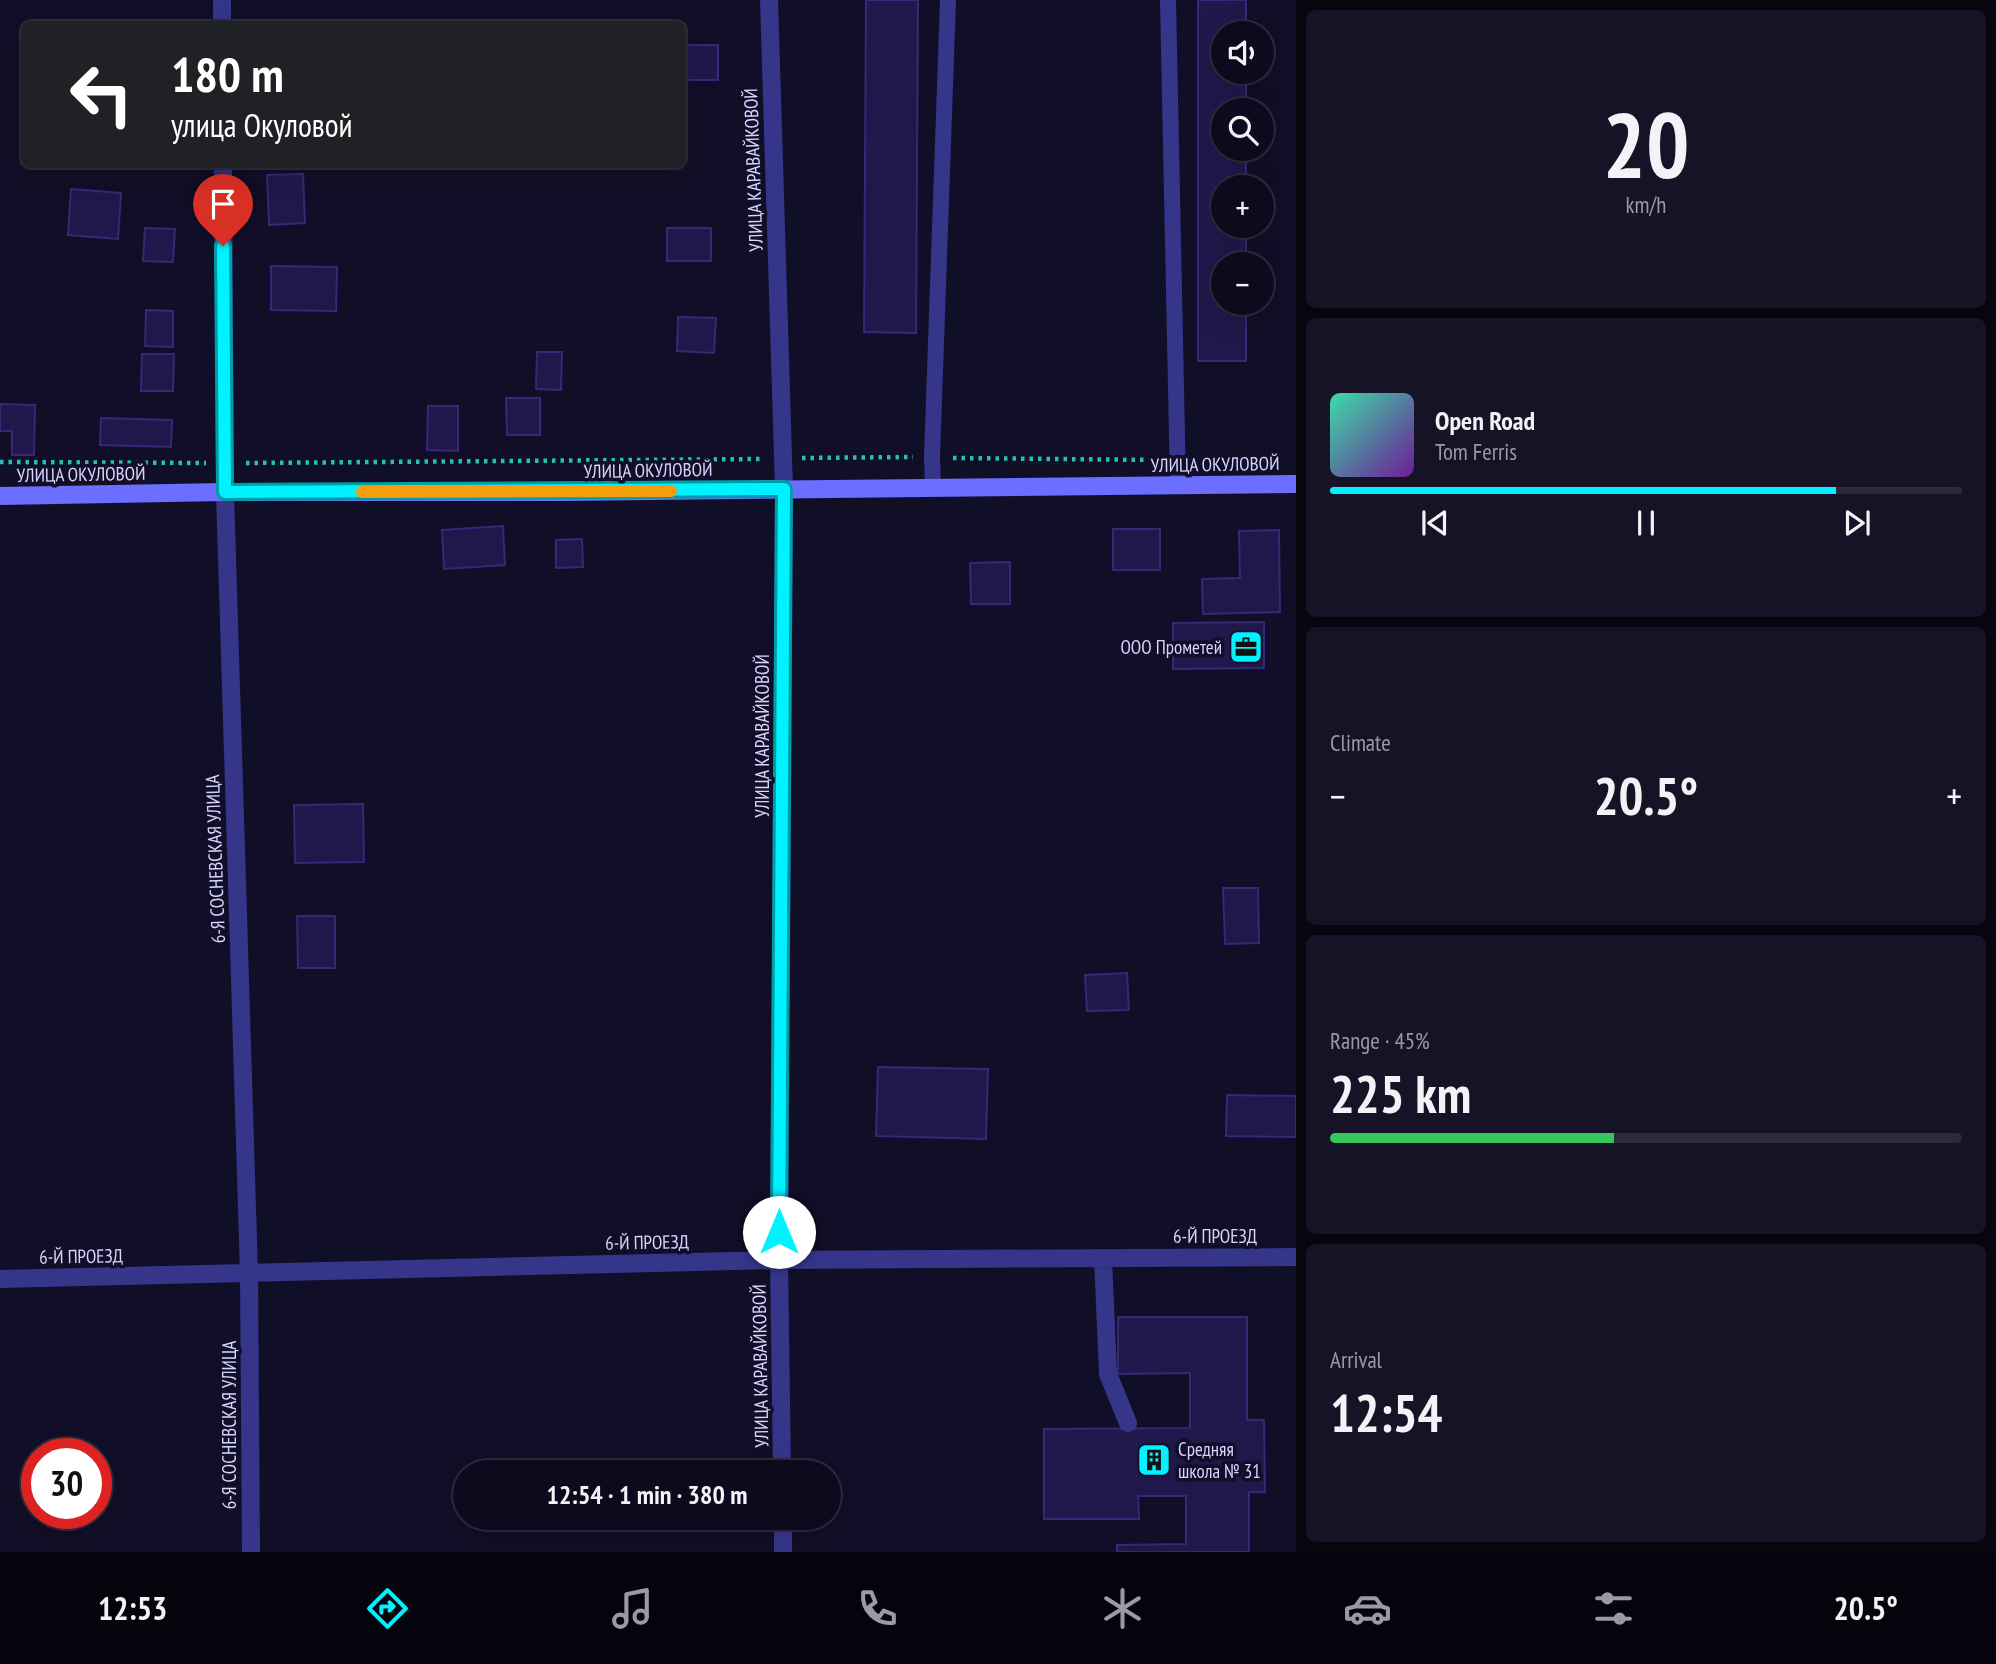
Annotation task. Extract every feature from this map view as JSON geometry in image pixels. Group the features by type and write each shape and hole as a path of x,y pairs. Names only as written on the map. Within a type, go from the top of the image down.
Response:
{"main road":[{"name":"УЛИЦА ОКУЛОВОЙ","path":"0,496 1296,484"}],"street":[{"path":"222,0 222,21"},
{"name":"УЛИЦА КАРАВАЙКОВОЙ","path":"769,0 784,489 779,1260 782,1460"},
{"name":"6-Я СОСНЕВСКАЯ УЛИЦА","path":"223,168 225,492 249,1273 251,1552"},
{"name":"6-Й ПРОЕЗД","path":"0,1279 779,1260 1296,1256"},
{"path":"1103,1258 1108,1374 1128,1423"},
{"path":"783,1530 783,1552"}],"lane":[{"path":"933,487 948,0"},
{"path":"1168,0 1178,485"}],"path":[{"path":"0,462 225,463 932,457 1177,460"}],"building":[{"path":"866,0 918,0 916,333 864,332"},
{"path":"1198,0 1246,0 1246,21 1211,21 1211,84 1246,84 1246,98 1211,98 1211,161 1246,161 1246,175 1211,175 1211,238 1246,238 1246,252 1211,252 1211,315 1246,315 1246,361 1198,361"},
{"path":"686,45 718,45 718,80 686,80"},
{"path":"303,174 305,223 269,225 267,175"},
{"path":"71,189 121,193 118,239 68,235"},
{"path":"145,228 175,229 173,262 143,261"},
{"path":"667,228 711,228 711,261 667,261"},
{"path":"271,266 337,267 336,311 271,310"},
{"path":"146,310 173,311 173,347 145,346"},
{"path":"678,317 716,318 714,353 677,351"},
{"path":"537,352 562,352 561,390 536,389"},
{"path":"142,354 174,354 173,391 141,391"},
{"path":"506,398 540,398 540,435 507,435"},
{"path":"0,404 35,405 34,455 12,455 12,431 0,431"},
{"path":"428,406 458,406 458,451 427,450"},
{"path":"101,418 172,420 171,447 100,445"},
{"path":"503,526 505,565 444,569 442,530"},
{"path":"1113,529 1160,529 1160,570 1113,570"},
{"path":"1279,530 1280,612 1203,614 1202,579 1240,578 1239,531"},
{"path":"582,539 583,567 556,568 556,540"},
{"path":"1010,562 1010,604 971,604 970,563"},
{"path":"1264,622 1264,668 1173,669 1173,623"},
{"path":"363,804 364,862 295,863 294,805"},
{"path":"1223,888 1258,888 1259,943 1225,944"},
{"path":"297,916 335,916 335,968 298,968"},
{"path":"1127,973 1129,1010 1087,1011 1085,975"},
{"path":"878,1067 988,1069 986,1139 876,1136"},
{"path":"1227,1095 1296,1096 1296,1137 1226,1136"},
{"name":"Средняя школа № 31","path":"1118,1317 1247,1317 1247,1420 1264,1420 1265,1492 1249,1492 1249,1552 1117,1552 1117,1545 1186,1544 1186,1496 1138,1496 1139,1519 1044,1519 1044,1429 1190,1428 1190,1373 1118,1374"}],"slow traffic":[{"path":"362,492 671,491"}],"place":[{"name":"ООО Прометей","path":"1246,647"},
{"name":"Средняя школа № 31","path":"1154,1460"}],"route":[{"path":"223,246 225,492 784,489 779,1232"}]}
